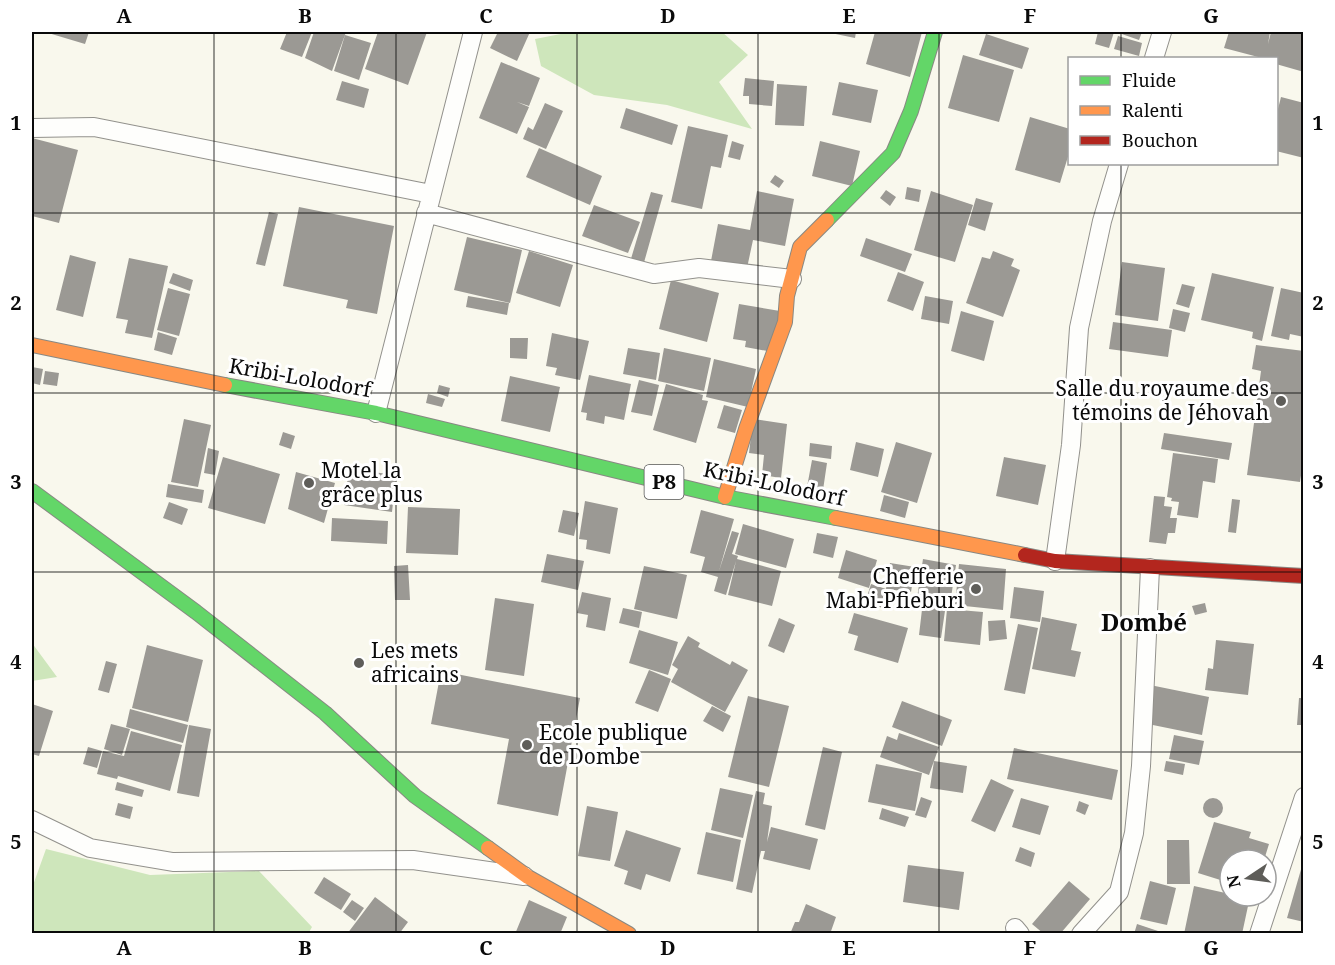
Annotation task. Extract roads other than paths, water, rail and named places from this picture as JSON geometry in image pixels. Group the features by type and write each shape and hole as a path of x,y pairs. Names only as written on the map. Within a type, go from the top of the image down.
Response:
{"main road":[{"path":"725,497 746,429 785,322 800,247 806,238 893,153 911,111 936,32"},
{"name":"Kribi-Lolodorf","path":"32,345 190,379 376,413 725,497 1055,561 1304,576"},
{"path":"32,491 196,612 326,713 415,796 528,877 629,933"}],"street":[{"path":"376,413 473,32"},
{"path":"1154,57 1162,32"},
{"path":"32,128 94,127 431,195"},
{"path":"1055,561 1071,445 1079,328 1102,221 1119,165"},
{"path":"426,213 654,274 699,268 792,279"},
{"path":"1081,933 1119,892 1134,832 1141,766 1150,568"},
{"path":"1259,933 1304,797"},
{"path":"32,820 90,848 174,862 412,860 528,877"}],"place":[{"name":"Salle du royaume des témoins de Jéhovah","path":"1281,401"},
{"name":"Motel la grâce plus","path":"309,483"},
{"name":"Chefferie Mabi-Pfieburi","path":"976,589"},
{"name":"Les mets africains","path":"359,663"},
{"name":"Ecole publique de Dombe","path":"527,745"}],"district":[{"name":"Dombé","path":"1144,623"}]}
